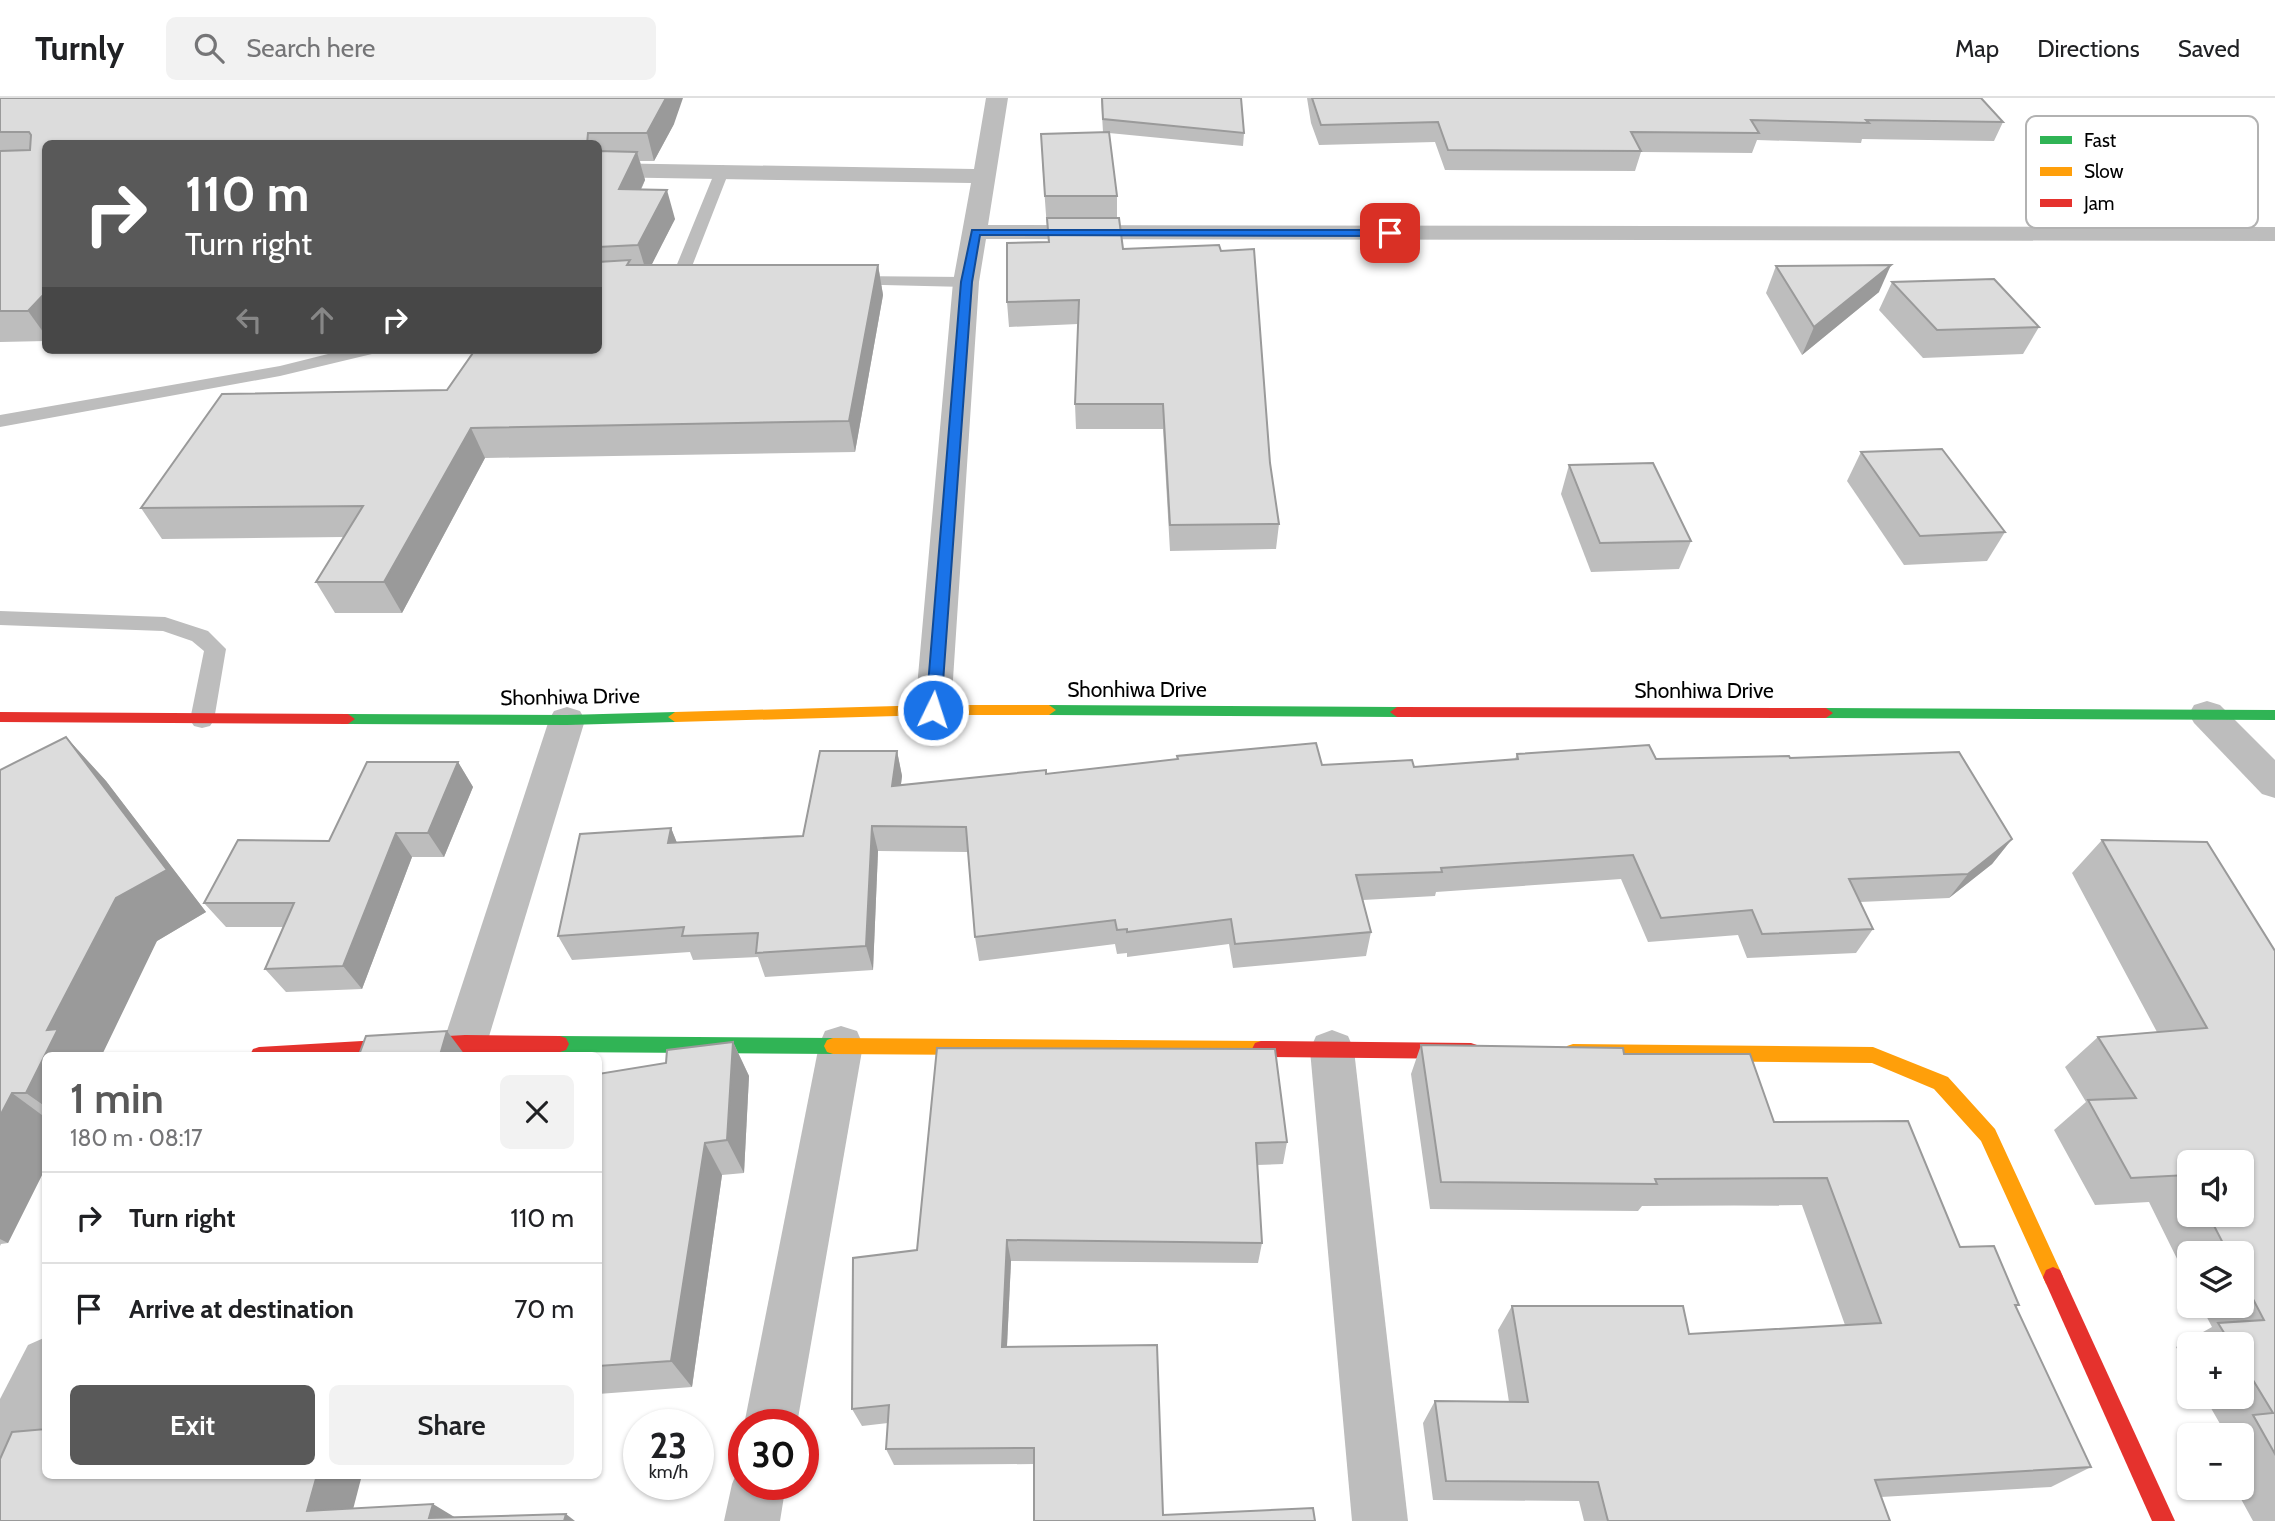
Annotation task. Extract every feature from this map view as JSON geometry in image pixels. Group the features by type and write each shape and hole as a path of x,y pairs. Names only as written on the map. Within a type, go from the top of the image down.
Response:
{"street":[{"path":"933,710 966,282 997,98"},
{"path":"602,170 723,169 984,176"},
{"path":"976,232 2275,234"},
{"name":"Shonhiwa Drive","path":"0,717 567,720 933,710 2275,715"},
{"path":"2207,714 2275,785"},
{"path":"465,1042 567,720"},
{"path":"307,1052 465,1042 1485,1051"},
{"path":"774,1409 841,1045"},
{"path":"1332,1050 1380,1521"},
{"path":"1554,1052 1873,1055 1941,1083 1988,1135 2164,1521"},
{"path":"0,1457 42,1371"},
{"path":"752,1521 756,1500"}],"lane":[{"path":"712,280 672,279 723,169"},
{"path":"830,281 966,282"},
{"path":"0,421 280,372 350,354"},
{"path":"0,618 165,624 200,636 215,649 202,720"}],"building":[{"path":"0,98 666,98 647,133 588,133 587,140 42,140 42,296 28,311 0,311 0,151 30,150 31,135 29,132 0,132"},
{"path":"1102,98 1241,98 1244,133 1103,119"},
{"path":"1312,98 1981,98 2003,122 1751,120 1759,133 1631,132 1641,151 1448,150 1438,122 1321,125"},
{"path":"1109,132 1117,196 1045,196 1041,134"},
{"path":"602,151 637,152 619,189 667,190 638,245 602,247"},
{"path":"1047,218 1119,218 1123,249 1219,245 1221,251 1254,249 1270,463 1279,524 1170,525 1163,404 1075,404 1079,300 1007,302 1007,243 1049,242"},
{"path":"630,260 627,265 878,265 849,421 471,428 384,582 316,582 363,506 141,508 222,394 447,390 472,354 602,354 602,262"},
{"path":"1891,265 1814,327 1776,266"},
{"path":"1994,279 2039,327 1937,330 1892,282"},
{"path":"1942,449 2005,532 1920,536 1861,452"},
{"path":"1653,463 1691,541 1600,543 1569,465"},
{"path":"66,737 167,870 116,898 47,1030 58,1029 46,1052 42,1052 42,1061 26,1093 12,1093 0,1116 0,770"},
{"path":"1316,743 1322,765 1412,760 1414,767 1518,759 1517,754 1649,745 1656,759 1959,752 2012,839 1968,874 1849,879 1873,929 1762,934 1752,910 1661,918 1633,855 1441,868 1442,872 1356,875 1371,932 1235,944 1231,919 1127,932 1127,929 1117,930 1115,920 975,937 966,827 872,826 866,946 756,953 758,933 682,936 684,927 558,936 580,834 671,828 668,843 803,836 820,751 897,751 892,786 1046,770 1046,774 1178,759 1177,756"},
{"path":"367,762 458,762 428,833 396,833 343,966 265,969 294,903 204,903 238,840 329,841"},
{"path":"2102,840 2207,842 2275,951 2275,1454 2253,1415 2273,1413 2254,1382 2254,1332 2224,1332 2218,1323 2264,1320 2254,1301 2254,1241 2222,1241 2215,1227 2254,1227 2254,1150 2177,1150 2177,1176 2131,1178 2088,1100 2136,1098 2098,1037 2207,1028"},
{"path":"447,1031 441,1052 360,1052 366,1036"},
{"path":"733,1042 727,1140 705,1143 671,1361 602,1366 602,1073 666,1063 667,1050"},
{"path":"1421,1045 1623,1048 1624,1054 1750,1054 1774,1122 1908,1121 1960,1247 1994,1246 2019,1305 2015,1305 2091,1467 1875,1480 1890,1521 1608,1521 1598,1482 1446,1481 1435,1401 1528,1402 1512,1306 1683,1306 1689,1334 1881,1323 1827,1178 1655,1179 1657,1184 1441,1182"},
{"path":"937,1048 1275,1049 1287,1142 1256,1143 1262,1243 1007,1240 1002,1347 1157,1345 1163,1515 1313,1508 1315,1521 1034,1521 1034,1448 886,1449 889,1405 852,1409 853,1258 917,1250"},
{"path":"42,1429 42,1479 316,1479 307,1511 433,1504 429,1518 566,1514 564,1521 0,1521 0,1459 12,1432"}],"traffic: fast":[{"path":"1049,710 1397,712"},
{"path":"1826,713 2275,715"},
{"path":"348,719 567,720 675,717"},
{"path":"560,1044 833,1046"}],"traffic: slow":[{"path":"675,717 933,710 1049,710"},
{"path":"833,1046 1261,1049"},
{"path":"1573,1052 1873,1055 1941,1083 1988,1135 2053,1277"}],"traffic: jam":[{"path":"1397,712 1826,713"},
{"path":"0,717 348,719"},
{"path":"310,1052 465,1043 560,1044"},
{"path":"1261,1049 1471,1051"},
{"path":"2053,1277 2164,1521"}],"route":[{"path":"933,710 966,282 976,232 1390,233"}]}
